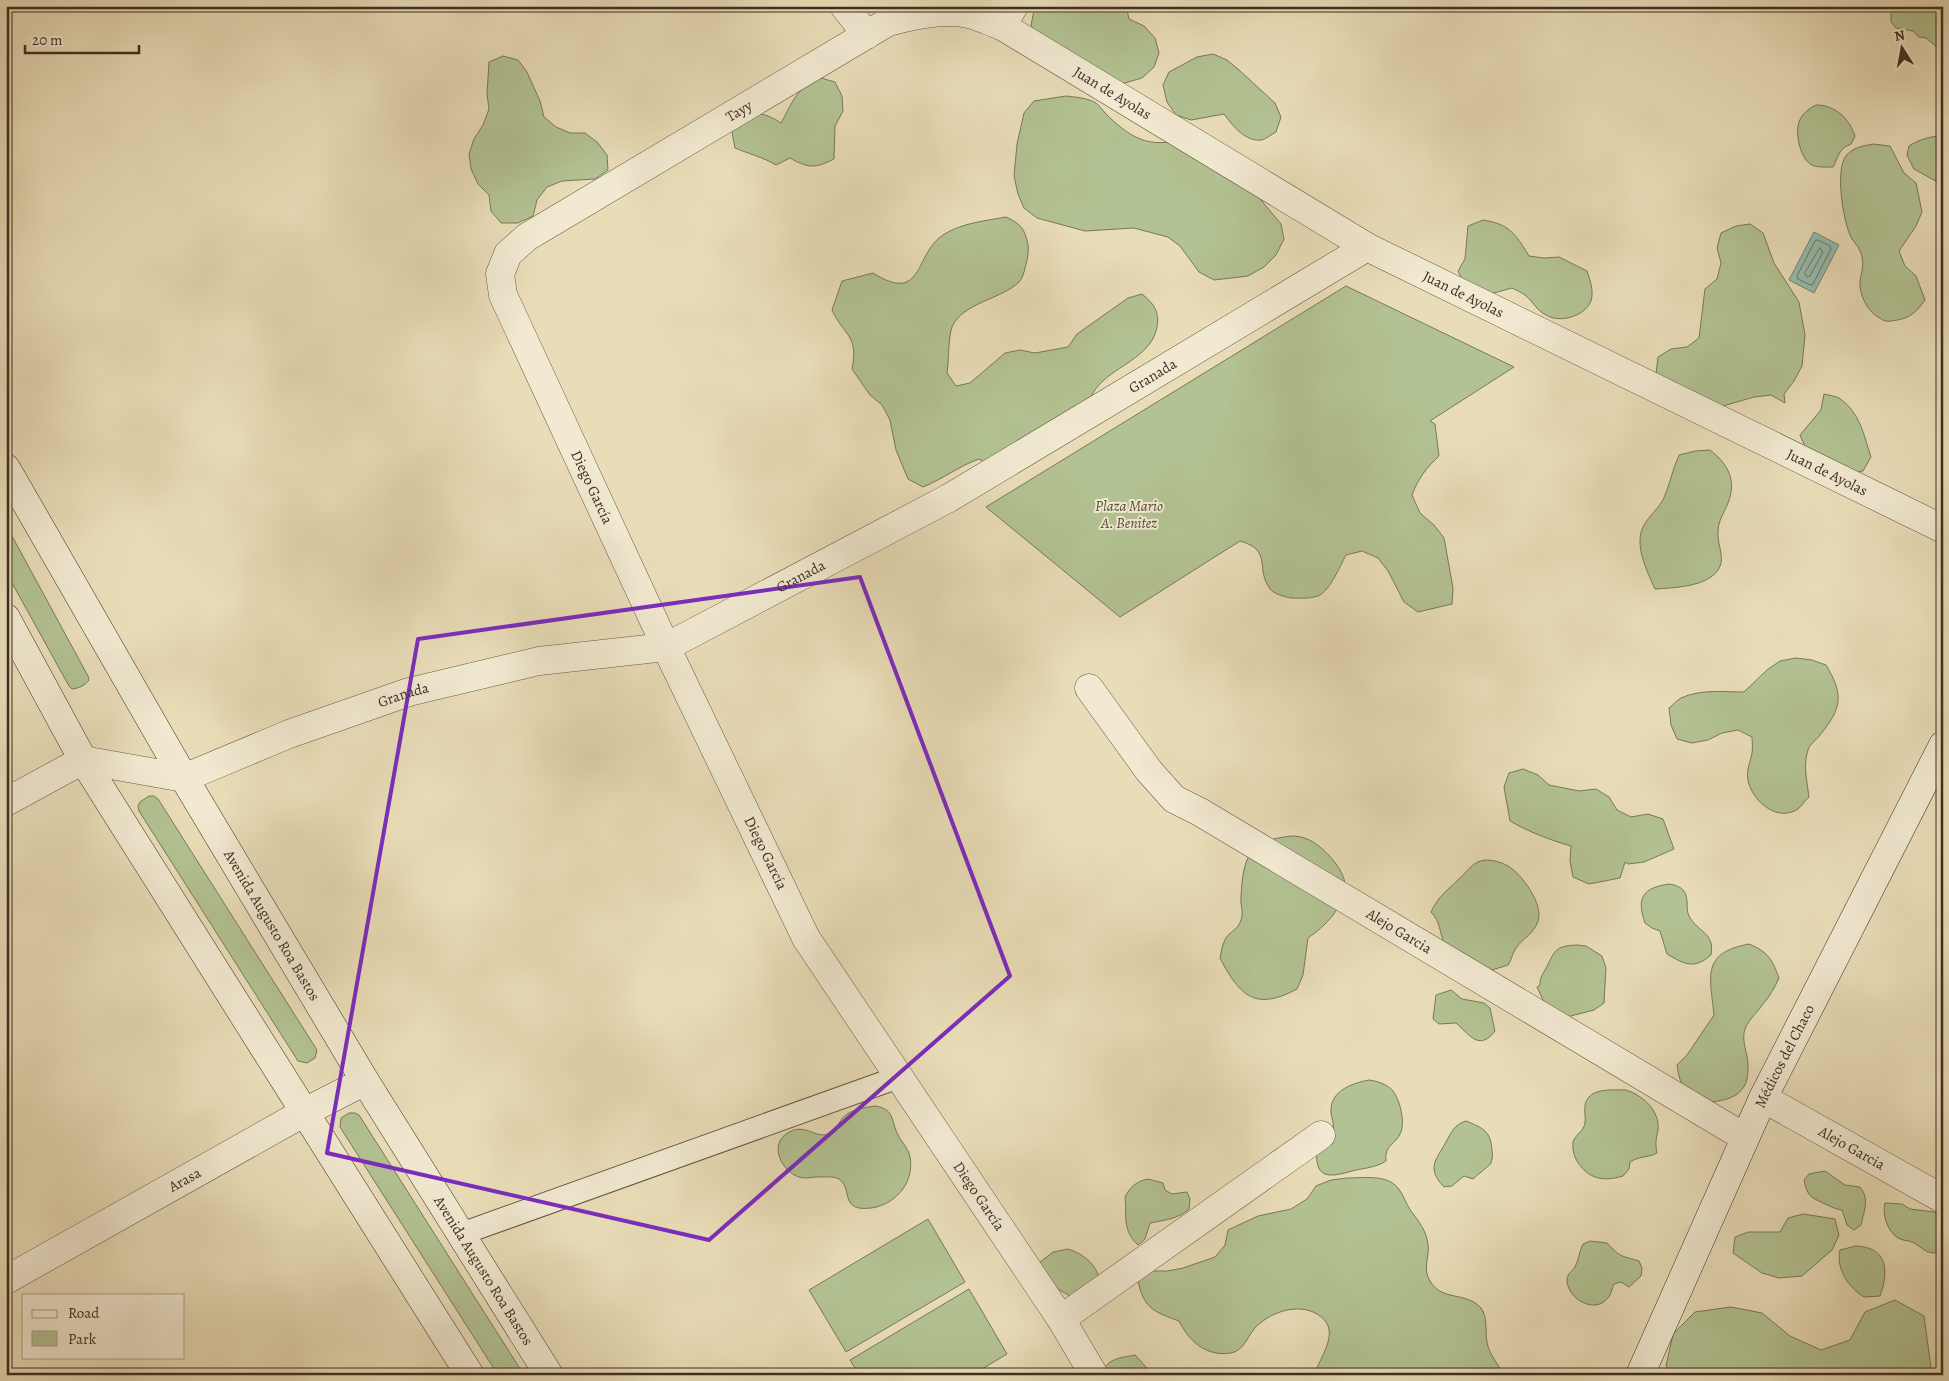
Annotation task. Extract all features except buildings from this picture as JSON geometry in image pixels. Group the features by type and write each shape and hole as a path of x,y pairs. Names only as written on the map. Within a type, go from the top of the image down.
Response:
{"street":[{"path":"844,6 867,35"},
{"name":"Tayy","path":"503,295 500,274 508,254 527,237 888,22 912,16 946,12 1008,16"},
{"name":"Juan de Ayolas","path":"1008,16 1367,247 1943,529"},
{"name":"Granada","path":"184,778 289,734 409,692 538,661 666,647 949,498 1367,247"},
{"name":"Diego García","path":"503,295 666,647 806,938 1062,1319 1094,1375"},
{"name":"Avenida Augusto Roa Bastos","path":"6,468 184,778 365,1081 549,1375"},
{"path":"6,618 83,760 470,1375"},
{"name":"Alejo Garcia","path":"1089,688 1149,771 1174,799 1208,817 1744,1137"},
{"name":"Médicos del Chaco","path":"1640,1375 1744,1137 1943,744"},
{"path":"6,802 83,760 184,778"},
{"name":"Arasa","path":"6,1280 305,1112 365,1081"},
{"name":"Alejo Garcia","path":"1763,1098 1943,1199"},
{"path":"1062,1319 1322,1135"}],"lane":[{"path":"461,1234 899,1077"}],"highlighted area":[{"path":"860,577 1010,976 709,1240 327,1153 418,639"}],"green space":[{"path":"1035,6 1126,6 1129,19 1144,26 1155,38 1159,53 1154,67 1142,78 1125,83 1108,82 1039,40 1031,25"},
{"path":"1891,6 1943,6 1943,52 1926,38 1919,37 1913,31 1896,28 1891,22"},
{"path":"1213,54 1227,60 1275,103 1281,117 1276,132 1262,140 1256,140 1240,132 1224,114 1191,120 1176,115 1167,102 1163,85 1169,72 1197,57"},
{"path":"503,56 518,60 527,72 540,101 544,117 556,127 570,133 585,133 597,142 607,155 608,170 595,179 562,181 547,187 537,200 533,216 518,223 501,223 491,211 489,195 478,184 471,169 469,154 474,139 483,125 489,109 487,94 489,62"},
{"path":"821,78 835,82 842,96 843,111 835,126 834,159 812,166 802,164 790,158 776,165 735,148 732,132 738,116 760,114 781,123 800,91"},
{"path":"1066,96 1093,101 1123,129 1138,138 1155,142 1176,141 1253,187 1281,224 1284,239 1276,255 1264,267 1248,276 1214,280 1199,272 1180,246 1168,237 1134,228 1085,231 1037,218 1024,208 1018,194 1014,176 1017,144 1024,113 1034,101"},
{"path":"1816,105 1835,110 1845,118 1855,136 1851,144 1839,153 1833,167 1818,167 1810,164 1806,161 1799,144 1799,122 1810,108"},
{"path":"1943,135 1943,185 1914,169 1907,155 1909,146 1925,139"},
{"path":"1873,144 1890,146 1904,173 1916,183 1922,212 1916,226 1899,251 1905,266 1916,276 1925,300 1911,315 1889,321 1883,320 1870,311 1862,297 1860,281 1863,266 1862,259 1859,249 1847,228 1841,195 1841,172 1846,156 1855,149"},
{"path":"1006,217 1019,225 1025,235 1028,251 1024,272 1020,281 1012,288 964,312 952,327 947,373 956,386 970,383 1005,353 1020,350 1035,353 1068,347 1077,334 1128,298 1142,294 1149,301 1155,308 1158,321 1157,327 1154,336 1143,351 1101,383 1094,391 1087,405 992,467 979,459 923,487 908,479 896,450 890,420 882,405 870,395 852,369 854,349 852,342 832,310 842,281 873,273 889,281 901,283 910,280 934,243 943,235 965,225"},
{"path":"1483,220 1505,227 1520,241 1529,256 1559,257 1587,271 1592,293 1591,301 1584,311 1572,317 1553,318 1541,312 1525,295 1512,288 1478,295 1465,286 1458,271 1465,259 1468,226"},
{"path":"1750,224 1763,233 1774,263 1799,302 1805,335 1802,366 1784,394 1785,403 1771,395 1754,397 1723,406 1656,374 1658,357 1671,349 1687,347 1699,338 1705,289 1717,279 1721,263 1717,248 1721,233 1736,226"},
{"name":"Plaza Mario A. Benitez","path":"1346,286 1514,367 1430,421 1435,424 1439,456 1423,474 1412,495 1420,513 1434,525 1444,538 1453,588 1452,604 1418,612 1404,602 1388,571 1378,558 1362,551 1346,555 1331,584 1318,596 1312,598 1291,598 1283,596 1270,589 1266,582 1260,555 1256,549 1240,541 1120,617 986,507"},
{"path":"1824,394 1839,398 1857,417 1871,457 1863,471 1847,474 1806,449 1800,435 1821,410"},
{"path":"1710,450 1726,467 1732,487 1731,495 1718,528 1721,556 1720,566 1711,577 1699,583 1655,589 1642,557 1641,532 1646,522 1663,500 1679,455"},
{"path":"6,525 88,676 89,680 80,687 72,689 69,686 6,572"},
{"path":"1796,658 1812,660 1826,665 1836,685 1838,701 1833,717 1808,750 1806,779 1809,797 1798,809 1783,813 1775,812 1762,804 1756,798 1749,784 1748,772 1752,751 1752,737 1738,730 1692,743 1677,739 1671,725 1669,708 1681,698 1696,693 1744,692 1767,670 1780,661"},
{"path":"1523,769 1538,775 1549,785 1579,791 1596,789 1609,797 1617,810 1631,817 1648,814 1663,819 1674,849 1644,862 1628,864 1625,862 1620,878 1589,884 1573,877 1570,861 1571,846 1525,829 1510,821 1504,787 1509,773"},
{"path":"149,796 154,796 158,799 317,1050 315,1058 307,1063 298,1061 139,811 138,806 140,802"},
{"path":"1298,836 1313,842 1332,858 1344,880 1344,894 1332,916 1308,938 1303,975 1297,989 1283,996 1260,999 1242,991 1220,958 1221,951 1227,937 1241,921 1242,883 1247,861 1251,853 1257,846 1266,841"},
{"path":"1485,860 1497,862 1514,870 1535,899 1539,914 1534,929 1516,948 1508,965 1492,970 1466,959 1448,948 1443,940 1437,920 1431,912 1440,897 1471,867"},
{"path":"1669,884 1683,890 1686,896 1689,916 1711,942 1711,955 1699,963 1684,963 1667,954 1660,931 1645,923 1641,906 1644,895 1653,888"},
{"path":"1749,944 1761,950 1769,957 1779,978 1770,995 1751,1019 1744,1032 1748,1069 1744,1087 1739,1093 1723,1100 1700,1103 1684,1087 1677,1065 1687,1055 1714,1015 1711,978 1712,968 1716,960 1723,953"},
{"path":"1586,946 1602,956 1606,968 1604,1003 1594,1010 1563,1018 1544,1002 1537,987 1540,985 1541,977 1553,954 1563,947"},
{"path":"1451,990 1462,999 1484,1003 1490,1008 1495,1031 1489,1037 1479,1041 1470,1036 1456,1023 1439,1024 1433,1019 1436,995"},
{"path":"1369,1080 1385,1085 1396,1095 1402,1117 1401,1132 1387,1151 1386,1161 1383,1163 1340,1174 1327,1175 1319,1168 1317,1150 1331,1135 1333,1129 1332,1102 1344,1088"},
{"path":"1606,1090 1626,1090 1649,1104 1656,1116 1658,1123 1657,1153 1630,1162 1629,1169 1623,1176 1609,1179 1597,1178 1581,1167 1576,1159 1573,1142 1584,1126 1586,1103 1592,1094"},
{"path":"875,1106 881,1107 891,1115 897,1133 909,1153 911,1163 910,1172 903,1189 889,1202 871,1208 854,1206 848,1198 843,1183 839,1179 831,1177 798,1177 791,1173 781,1161 778,1147 781,1140 792,1130 798,1129 824,1135 829,1134 848,1113"},
{"path":"349,1113 359,1115 524,1375 498,1375 340,1127 341,1118"},
{"path":"1466,1121 1481,1128 1488,1135 1492,1152 1491,1163 1473,1179 1464,1176 1452,1186 1444,1187 1435,1174 1434,1164 1454,1129"},
{"path":"1825,1171 1845,1185 1860,1187 1865,1196 1866,1201 1861,1225 1854,1230 1847,1225 1842,1210 1812,1197 1806,1189 1804,1180 1809,1174"},
{"path":"1367,1177 1381,1179 1388,1181 1398,1188 1426,1234 1428,1249 1426,1267 1430,1281 1441,1292 1468,1300 1481,1308 1485,1320 1488,1346 1505,1375 1314,1375 1328,1343 1329,1335 1325,1320 1317,1314 1301,1309 1292,1309 1275,1314 1254,1329 1239,1350 1222,1354 1199,1346 1188,1335 1179,1321 1151,1308 1143,1297 1138,1280 1150,1271 1167,1271 1183,1268 1215,1257 1225,1245 1228,1230 1258,1216 1291,1209 1307,1199 1316,1186 1331,1180"},
{"path":"1148,1179 1163,1183 1165,1190 1172,1194 1187,1192 1190,1199 1189,1209 1176,1217 1150,1223 1145,1239 1138,1245 1127,1228 1125,1197 1134,1185"},
{"path":"1885,1203 1902,1204 1910,1209 1934,1212 1943,1217 1943,1252 1937,1253 1924,1250 1912,1242 1900,1239 1894,1235 1886,1222"},
{"path":"1803,1214 1835,1219 1839,1235 1832,1250 1802,1276 1779,1278 1762,1273 1733,1253 1735,1237 1748,1232 1780,1232 1788,1218"},
{"path":"928,1219 965,1282 846,1352 809,1290"},
{"path":"1590,1241 1607,1243 1621,1255 1639,1261 1642,1268 1641,1276 1629,1287 1621,1282 1614,1284 1608,1298 1596,1305 1589,1305 1576,1298 1568,1287 1567,1280 1569,1274 1574,1269 1583,1244"},
{"path":"1856,1246 1867,1247 1875,1251 1883,1262 1885,1278 1880,1296 1864,1297 1844,1277 1840,1264 1840,1250"},
{"path":"1068,1249 1079,1254 1093,1265 1100,1281 1070,1296 1047,1279 1040,1262 1053,1252"},
{"path":"969,1289 1007,1354 972,1375 859,1375 850,1360"},
{"path":"1895,1300 1924,1316 1932,1375 1670,1375 1666,1366 1673,1334 1695,1312 1731,1307 1762,1313 1790,1336 1821,1350 1850,1340 1865,1312"},
{"path":"1135,1355 1146,1367 1148,1375 1102,1375 1110,1362"}],"water":[{"path":"1814,232 1839,245 1814,293 1789,280"}]}
